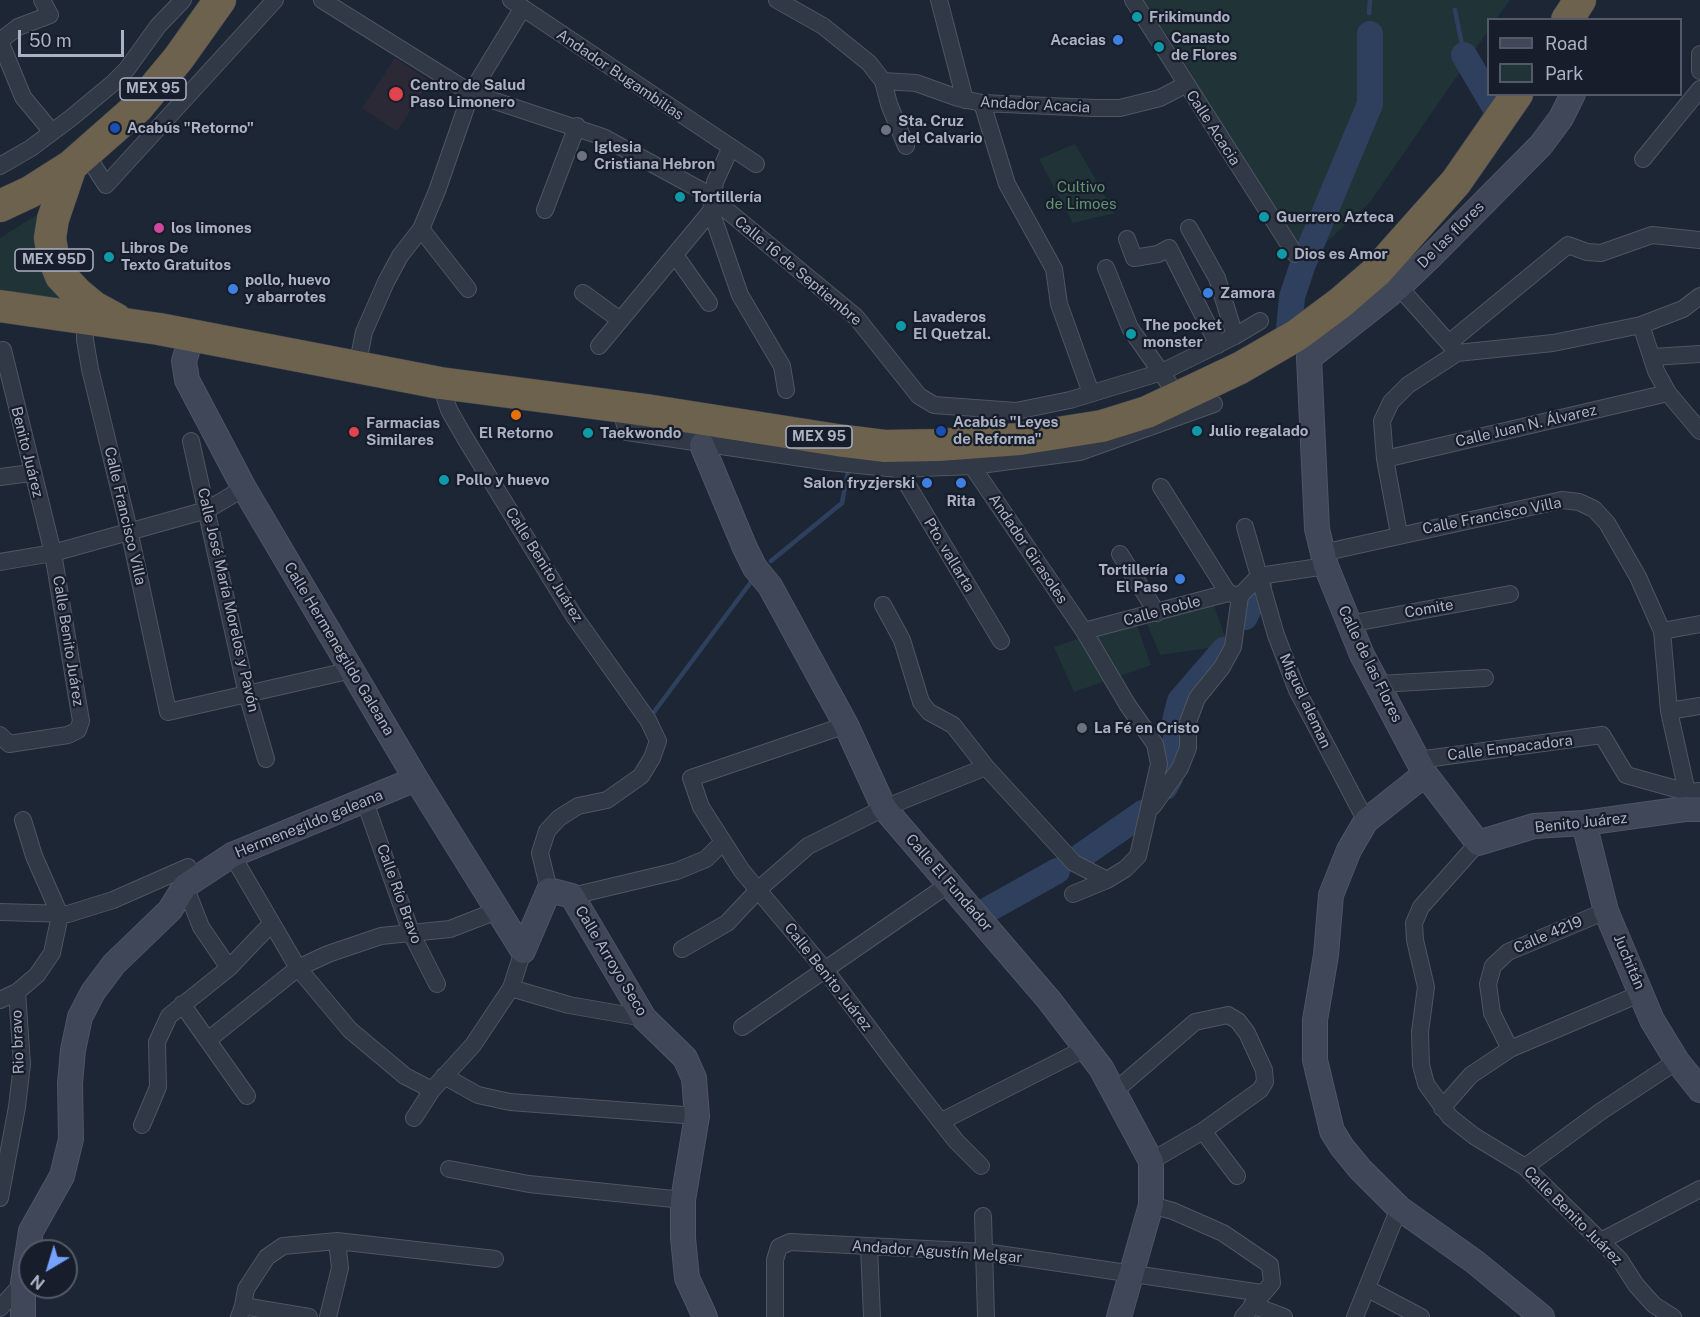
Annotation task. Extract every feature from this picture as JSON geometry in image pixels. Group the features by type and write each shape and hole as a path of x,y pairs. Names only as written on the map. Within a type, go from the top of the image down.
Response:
{"highway":[{"name":"MEX 95","path":"0,206 30,192 78,160 138,107 178,59 220,0"},
{"path":"1568,18 1581,0"},
{"name":"MEX 95","path":"0,306 124,323 440,383 620,407 837,440 885,446 1020,439 1102,426 1147,412 1240,368 1297,335 1340,303 1387,279 1516,96"},
{"name":"MEX 95D","path":"78,160 54,219 50,238 53,256 61,276 77,293 94,307 124,323"}],"street":[{"path":"42,0 50,15 18,27 0,41 23,97 52,132"},
{"path":"0,166 52,132 127,69 158,26 183,0"},
{"path":"78,160 106,185 275,0"},
{"name":"Calle 16 de Septiembre","path":"322,0 471,93 603,136 711,204 856,316 919,396 934,405 1016,411 1070,400 1091,393"},
{"path":"777,0 824,26 850,46 884,81 889,104 906,146"},
{"path":"939,0 974,101 1007,184 1054,269 1059,304 1091,393 1162,372 1218,345 1260,321"},
{"name":"Calle Acacia","path":"1133,0 1185,85 1295,254"},
{"path":"1581,0 1582,18"},
{"path":"357,367 364,332 386,282 400,256 421,229 458,135 471,93 517,5"},
{"name":"Andador Bugambilias","path":"517,5 756,164"},
{"path":"1700,54 1700,71"},
{"name":"Andador Acacia","path":"884,81 916,83 974,101 1120,108 1160,98 1185,85"},
{"path":"1643,159 1700,89"},
{"name":"De las flores","path":"1309,358 1387,279 1540,145 1562,118 1572,96"},
{"path":"545,210 577,126"},
{"path":"599,346 675,255 711,204 715,182 731,147"},
{"path":"711,204 740,295 782,366 786,390"},
{"path":"1189,228 1217,278 1235,336"},
{"path":"421,229 468,289"},
{"path":"1399,534 1385,459 1382,421 1391,402 1408,385 1568,245 1587,252 1601,253 1652,235 1700,240"},
{"path":"1127,239 1134,258 1158,254 1169,248 1218,345"},
{"path":"675,255 709,303"},
{"path":"1106,268 1130,328 1179,398"},
{"path":"1387,279 1454,347 1553,343 1641,325 1683,309 1700,296"},
{"path":"583,293 620,320"},
{"name":"Calle Francisco Villa","path":"85,319 85,340 90,369 129,530 168,712 247,694"},
{"path":"1641,325 1656,371 1668,393 1700,431"},
{"name":"Calle Hermenegildo Galeana","path":"192,336 184,362 188,380 244,488 416,779 523,951"},
{"name":"Benito Juárez","path":"3,350 31,473 53,553"},
{"path":"1653,357 1700,354"},
{"name":"Calle de las Flores","path":"1309,358 1317,529 1324,560 1349,624 1421,767 1479,843"},
{"name":"Calle Benito Juárez","path":"440,383 449,410 465,438 574,616 648,720 658,741 652,758 641,776 607,800 578,806 560,818 547,831 540,853"},
{"name":"Calle Juan N. Álvarez","path":"1385,459 1668,393"},
{"path":"620,407 627,432 702,445 898,469 972,466 1080,452 1214,404"},
{"name":"Calle José María Morelos y Pavón","path":"191,441 247,694 266,759"},
{"name":"Calle El Fundador","path":"702,445 755,568 770,586 846,725 884,808 1049,1000 1101,1068 1151,1161 1151,1205 1119,1317"},
{"name":"Andador Girasoles","path":"972,466 1084,631 1127,704 1155,744 1160,764 1138,856 1125,869 1107,880 1073,894"},
{"name":"Pto. vallarta","path":"898,469 1001,641"},
{"path":"0,477 31,473"},
{"path":"1151,809 1180,768 1188,748 1188,722 1197,698 1222,667 1233,646 1234,594 1161,487"},
{"path":"0,562 53,553 207,510 244,488"},
{"name":"Calle Francisco Villa","path":"1259,576 1324,560 1399,534 1562,500 1579,502 1594,509 1607,523 1638,577 1662,631 1669,711 1693,800"},
{"name":"Miguel aleman","path":"1245,527 1275,635 1297,690 1366,821"},
{"name":"Calle Benito Juárez","path":"5,740 68,735 78,730 81,721 53,553"},
{"path":"1120,554 1157,613"},
{"path":"1234,594 1259,576"},
{"name":"Calle Roble","path":"1084,631 1234,594"},
{"name":"Comite","path":"1349,624 1510,594"},
{"path":"883,605 902,640 921,702 929,712 953,725 986,767 1074,863 1107,880"},
{"path":"1662,631 1700,624"},
{"path":"247,694 352,670"},
{"path":"1379,684 1485,678"},
{"path":"1669,711 1700,706"},
{"name":"Calle Benito Juárez","path":"846,725 692,778 701,807 722,843 826,971 942,1121 981,1166"},
{"name":"Calle Empacadora","path":"1421,767 1602,735 1626,775 1693,800"},
{"path":"682,949 727,923 759,890 808,846 884,808 986,767"},
{"path":"1421,767 1366,821 1349,850 1331,895 1326,955 1315,1020 1315,1060 1332,1131 1342,1147 1379,1191 1475,1262 1530,1312"},
{"name":"Hermenegildo galeana","path":"30,1239 31,1231 62,1176 71,1139 70,1083 80,1017 93,992 114,963 170,910 187,876 416,779"},
{"name":"Benito Juárez","path":"1479,843 1534,826 1584,823 1693,800"},
{"name":"Calle Río Bravo","path":"365,802 397,886 412,935 437,984"},
{"path":"0,1000 17,992 37,975 52,953 60,915 34,856 22,820"},
{"name":"Juchitán","path":"1584,823 1606,910 1652,1020 1677,1061 1700,1090"},
{"path":"414,1118 432,1090 473,1045 511,988 523,951 561,893 678,871 706,859 722,843"},
{"name":"Calle Benito Juárez","path":"1479,843 1421,907 1414,923 1414,940 1426,987 1420,1032 1420,1065 1426,1084 1442,1108 1474,1136 1525,1167 1601,1241 1654,1305 1673,1317"},
{"name":"Calle Arroyo Seco","path":"540,853 561,893 644,1018 685,1058 694,1078 697,1116 683,1200 687,1278 705,1317"},
{"path":"232,855 298,968 351,1030 398,1071 432,1090"},
{"path":"0,912 24,910 60,915 187,876 201,927 228,968"},
{"path":"742,1027 949,884"},
{"path":"208,1040 298,968 339,950 381,936 412,935 450,929 498,910"},
{"name":"Calle 4219","path":"1510,1049 1492,1013 1488,984 1493,966 1508,952 1606,910"},
{"path":"142,1125 158,1087 157,1042 169,1016 228,968 271,924"},
{"path":"511,988 569,1005 644,1018"},
{"name":"Rio bravo","path":"0,1198 17,1107 22,1064 17,992"},
{"path":"1442,1108 1471,1076 1510,1049 1642,993"},
{"path":"182,1004 247,1096"},
{"path":"1114,1091 1196,1022 1228,1015 1238,1021 1247,1033 1264,1070 1265,1082 1260,1090 1203,1131 1151,1161"},
{"path":"942,1121 1084,1048"},
{"path":"1525,1167 1600,1112 1677,1061"},
{"path":"444,1076 478,1095 510,1102 697,1116"},
{"path":"1203,1131 1237,1176"},
{"path":"449,1169 529,1184 683,1200"},
{"path":"1601,1241 1700,1189"},
{"path":"1151,1205 1173,1210 1223,1233 1270,1265 1272,1283 1252,1305"},
{"path":"1355,1317 1399,1208"},
{"path":"983,1216 986,1317"},
{"path":"328,1317 340,1268 337,1241"},
{"path":"309,1317 247,1312 246,1289 267,1257 283,1246 337,1241 495,1259"},
{"name":"Andador Agustín Melgar","path":"775,1317 775,1260 779,1247 790,1242 985,1252 1131,1273 1252,1305 1284,1317"},
{"path":"869,1247 872,1317"},
{"path":"0,1308 18,1288"},
{"path":"1368,1289 1421,1317"},
{"name":"Hermenegildo galeana","path":"23,1299 23,1317"}],"shaded area":[{"name":"Centro de Salud Paso Limonero","path":"395,58 430,81 397,131 362,108"}],"green space":[{"path":"1143,0 1510,0 1497,18 1487,18 1487,32 1370,202 1303,264 1171,41"},
{"name":"Cultivo de Limoes","path":"1075,144 1115,213 1073,223 1039,159"},
{"path":"43,211 63,299 0,300 0,238"},
{"path":"1213,603 1228,645 1160,655 1145,619"},
{"path":"1135,620 1151,665 1074,692 1054,647"}],"waterway":[{"path":"1369,13 1370,0"},
{"path":"1455,10 1464,55"},
{"path":"1289,330 1292,297 1303,264 1370,104 1370,34"},
{"path":"1464,55 1487,94"},
{"path":"1488,96 1500,116 1488,131"},
{"path":"771,561 842,503 848,471"},
{"path":"654,712 751,582"},
{"path":"1245,617 1259,586"},
{"path":"1165,787 1170,778 1176,738 1175,721 1180,701 1224,650"},
{"path":"1081,856 1143,813"},
{"path":"982,913 1057,871"}],"place":[{"name":"Frikimundo","path":"1137,17"},
{"name":"Acacias","path":"1118,40"},
{"name":"Canasto de Flores","path":"1159,47"},
{"name":"Centro de Salud Paso Limonero","path":"396,94"},
{"name":"Acabús \"Retorno\"","path":"115,128"},
{"name":"Sta. Cruz del Calvario","path":"886,130"},
{"name":"Iglesia Cristiana Hebron","path":"582,156"},
{"name":"Tortillería","path":"680,197"},
{"name":"Guerrero Azteca","path":"1264,217"},
{"name":"los limones","path":"159,228"},
{"name":"Dios es Amor","path":"1282,254"},
{"name":"Libros De Texto Gratuitos","path":"109,257"},
{"name":"pollo, huevo y abarrotes","path":"233,289"},
{"name":"Zamora","path":"1208,293"},
{"name":"Lavaderos El Quetzal.","path":"901,326"},
{"name":"The pocket monster","path":"1131,334"},
{"name":"El Retorno","path":"516,415"},
{"name":"Acabús \"Leyes de Reforma\"","path":"941,431"},
{"name":"Julio regalado","path":"1197,431"},
{"name":"Farmacias Similares","path":"354,432"},
{"name":"Taekwondo","path":"588,433"},
{"name":"Pollo y huevo","path":"444,480"},
{"name":"Salon fryzjerski","path":"927,483"},
{"name":"Rita","path":"961,483"},
{"name":"Tortillería El Paso","path":"1180,579"},
{"name":"La Fé en Cristo","path":"1082,728"}]}
